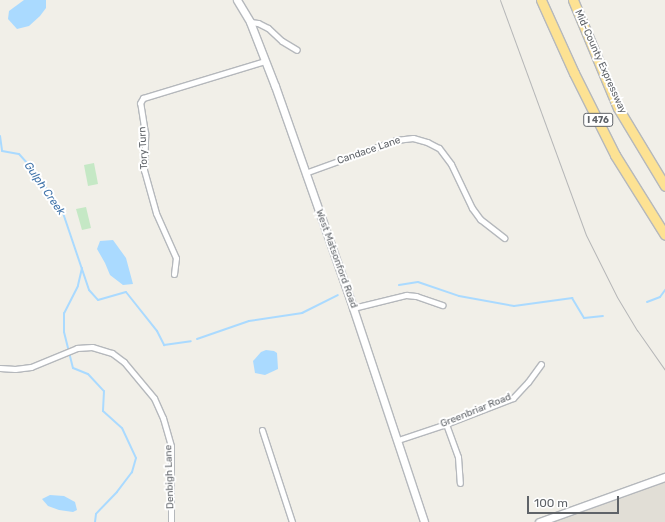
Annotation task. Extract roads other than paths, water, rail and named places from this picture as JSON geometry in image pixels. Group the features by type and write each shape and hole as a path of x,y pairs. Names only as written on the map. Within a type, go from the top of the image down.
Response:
{"highway":[{"name":"I 476","path":"541,0 574,73 615,155 665,235"},
{"name":"Mid-County Expressway","path":"573,0 618,108 665,186"}],"main road":[{"name":"West Matsonford Road","path":"237,0 250,22 265,61 353,308 424,522"},
{"path":"539,522 665,477"}],"street":[{"path":"250,22 258,23 268,28 282,41 297,50"},
{"name":"Tory Turn","path":"174,274 176,258 156,212 144,170 145,133 140,103 142,98 265,61"},
{"name":"Candace Lane","path":"305,173 396,140 413,138 427,142 439,148 451,164 472,208 480,219 504,238"},
{"path":"353,308 406,295 416,296 442,305"},
{"name":"Denbigh Lane","path":"0,368 15,369 31,367 77,348 92,347 112,353 124,362 154,398 163,418 171,446 171,522"},
{"name":"Greenbriar Road","path":"398,440 446,424 513,398 528,382 541,364"},
{"path":"446,424 458,457 460,483"},
{"path":"262,430 292,522"}],"water":[{"path":"24,0 46,0 46,8 29,26 17,29 8,19 9,11"},
{"path":"113,240 126,258 133,284 123,285 110,275 97,249 100,241"},
{"path":"266,350 277,353 278,369 265,375 255,373 253,361 261,352"},
{"path":"50,495 64,496 75,502 77,510 73,512 59,510 48,506 42,499"}],"waterway":[{"name":"Gulph Creek","path":"0,136 2,151 19,154 35,172 63,213 89,290 98,300 126,292 157,331 164,345 191,341"},
{"name":"Gulph Creek","path":"82,268 78,286 64,313 64,332 73,368 88,374 104,391 103,411 122,428 136,458 132,472 117,492 96,514 95,522"},
{"path":"399,285 418,282 459,296 514,306 572,298 584,318 603,316"},
{"path":"647,302 660,297 665,290"},
{"path":"197,339 249,321 302,313 338,295"}],"tram line":[{"path":"500,0 586,235 617,297 637,330 665,370"}]}
